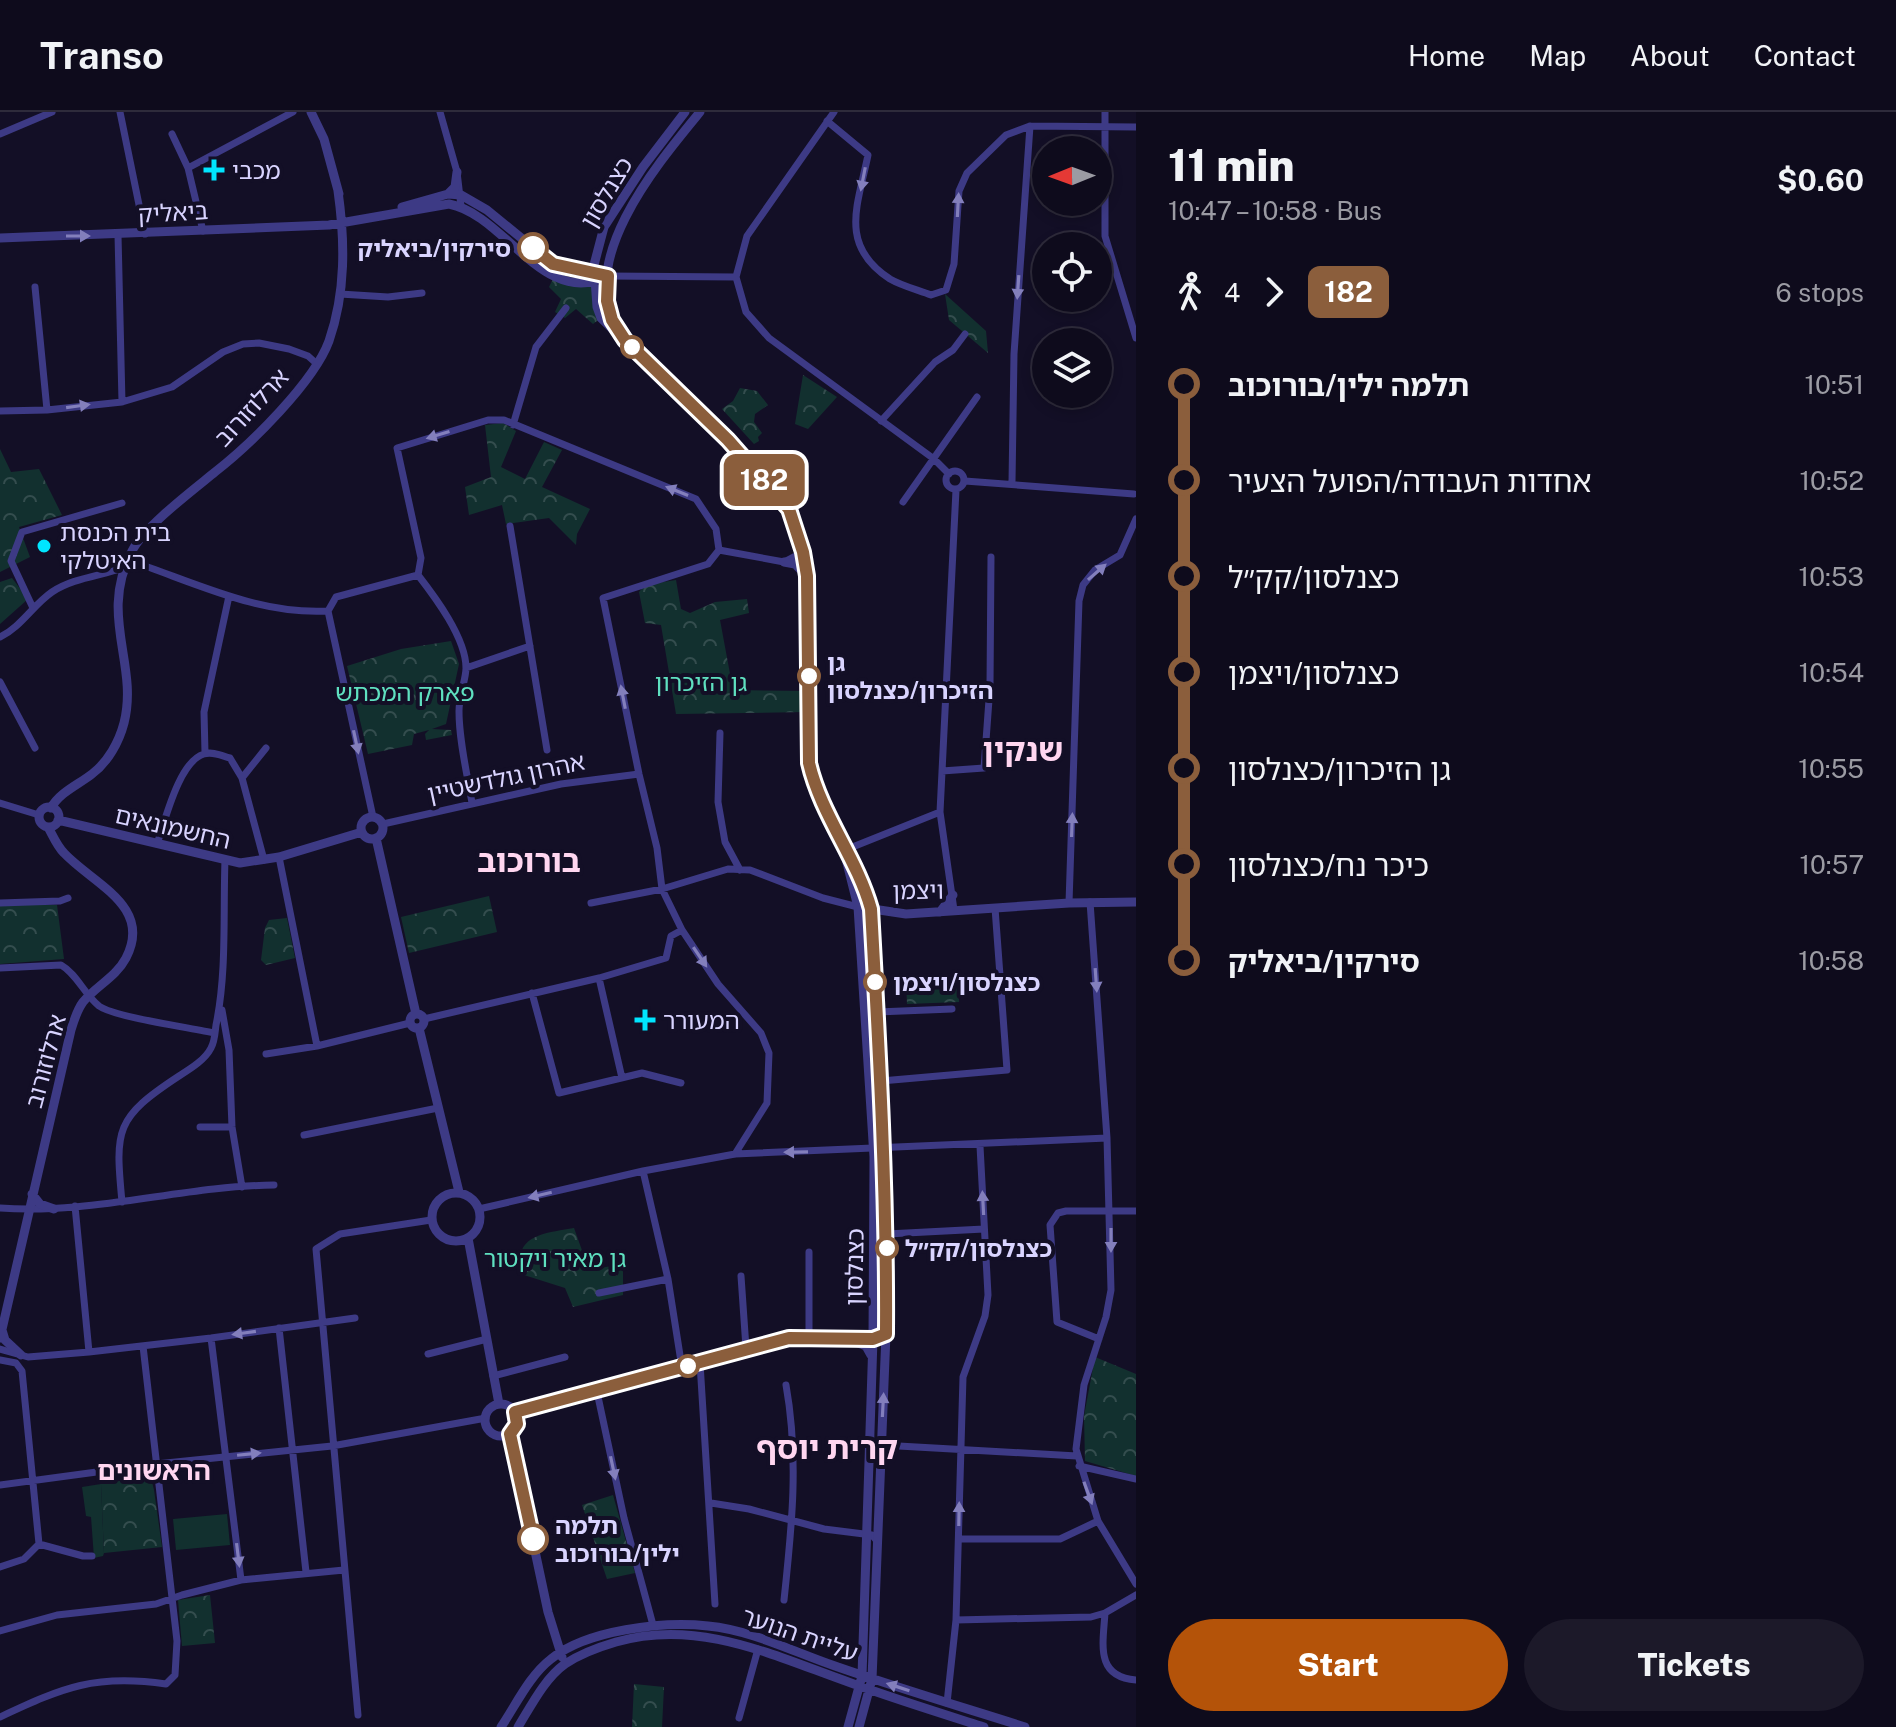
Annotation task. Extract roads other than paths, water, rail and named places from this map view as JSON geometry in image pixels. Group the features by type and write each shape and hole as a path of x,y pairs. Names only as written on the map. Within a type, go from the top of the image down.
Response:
{"street":[{"path":"0,134 52,112"},
{"path":"120,112 145,234"},
{"path":"188,168 293,112"},
{"path":"311,112 324,139 346,223"},
{"path":"440,112 457,172 461,200 550,276 594,283 608,276"},
{"name":"כצנלסון","path":"685,112 643,167 604,227 595,253 594,283 601,318 728,440 789,509 803,552 807,576 809,763 845,850 863,883 871,909 885,1149 886,1334 877,1541 866,1683"},
{"name":"כצנלסון","path":"625,340 612,320 607,301 616,232 653,173 700,112"},
{"path":"834,112 747,236 736,277 746,312 769,338 934,459 949,474"},
{"path":"1105,112 1105,236 1136,338"},
{"path":"827,121 868,155 855,219 856,237 866,257 891,279 931,295 946,290 954,264 959,191 967,173 1006,135 1030,126 1136,127"},
{"path":"1012,482 1014,354 1030,126"},
{"path":"172,134 188,168 203,231"},
{"path":"448,194 455,187 457,172"},
{"name":"ביאליק","path":"346,223 448,194 461,200"},
{"path":"461,200 487,210 553,264 608,276 736,277"},
{"name":"ביאליק","path":"0,238 346,223 461,200"},
{"name":"ארלוזורוב","path":"51,808 58,798 95,772 106,760 123,726 126,695 117,601 126,564 135,545 181,499 229,461 267,424 317,364 329,340 346,274 346,223"},
{"path":"118,235 122,402"},
{"path":"35,287 47,410"},
{"path":"340,290 388,297 422,293"},
{"path":"513,425 536,347 566,308"},
{"path":"881,421 935,362 953,350 965,334"},
{"path":"0,411 47,410 122,402 172,387 223,352 243,344 259,343 289,349 308,356 317,364"},
{"path":"903,502 977,397"},
{"path":"472,803 459,727 460,694 466,668 457,634 418,575 421,558 397,448 488,420 504,420 696,499 716,529 719,550 708,564 603,598 657,848 662,889 682,930 718,984 761,1033 769,1053 767,1103 735,1154"},
{"path":"949,474 960,472 965,481"},
{"path":"949,474 946,483 956,490"},
{"path":"965,481 1012,482 1135,494"},
{"path":"956,490 965,481"},
{"path":"954,910 940,812 956,490"},
{"path":"33,608 11,561 22,532 122,503"},
{"path":"1069,903 1079,601 1083,585 1095,570 1120,555 1136,519"},
{"path":"510,526 547,750"},
{"path":"719,550 795,564 807,576"},
{"path":"784,562 803,552"},
{"path":"942,771 984,768 990,686 991,557"},
{"path":"0,637 10,632 33,608 71,582 126,564 229,596 296,612 328,611"},
{"path":"362,832 368,838 376,838 381,834 383,824 373,817 328,611 336,597 418,575"},
{"path":"205,753 204,712 229,596"},
{"path":"466,668 530,646"},
{"path":"0,682 35,748"},
{"path":"720,733 718,802 725,842 740,870"},
{"path":"242,778 266,748"},
{"path":"157,844 174,793 192,761 205,753 230,758 242,778 264,860"},
{"name":"אהרון גולדשטיין","path":"383,824 561,784 639,774"},
{"path":"0,803 39,815"},
{"path":"51,808 58,814 58,820 48,827 40,822 39,815 42,810 51,808"},
{"path":"845,850 940,812"},
{"path":"362,832 363,821 373,817"},
{"name":"החשמונאים","path":"58,820 240,863 279,857"},
{"name":"ארלוזורוב","path":"1,1333 71,1030 81,1005 125,959 131,946 132,923 123,904 62,851 48,827"},
{"path":"317,1046 279,857 362,832"},
{"path":"376,838 459,1192"},
{"name":"כצנלסון","path":"845,850 858,907 874,1150 866,1683"},
{"path":"225,860 221,1004 229,1050 232,1127 242,1187"},
{"name":"ויצמן","path":"591,903 662,889 728,869 750,870 823,898 858,907 906,914 1069,903 1136,902"},
{"path":"940,912 953,895"},
{"path":"0,903 60,901 68,898"},
{"path":"1090,902 1107,1138 1111,1290 1084,1385 1077,1430 1077,1456 1098,1521 1136,1584"},
{"path":"881,1081 1007,1070 995,908"},
{"path":"266,1054 317,1046 599,978 666,958 671,936 682,930"},
{"path":"0,968 61,965 69,970 98,1005 112,1012 214,1033"},
{"path":"599,978 622,1078"},
{"path":"532,993 559,1093 642,1073 681,1083"},
{"path":"122,1202 118,1146 127,1120 208,1053 213,1045 221,1004"},
{"path":"877,1012 952,1009"},
{"path":"213,1045 229,1050"},
{"path":"304,1135 438,1108"},
{"path":"200,1127 232,1127"},
{"path":"479,1209 643,1171 735,1154 980,1146 1107,1138"},
{"path":"947,1703 956,1620 963,1377 987,1305 980,1146"},
{"path":"643,1171 668,1279 682,1368"},
{"path":"0,1208 54,1209 274,1185"},
{"path":"452,1192 472,1198 479,1209 479,1226 468,1238 460,1241 445,1239 438,1234 431,1220 431,1212 438,1199 452,1192"},
{"path":"32,1194 40,1204 54,1209"},
{"path":"75,1206 89,1352"},
{"path":"1099,1339 1057,1322 1050,1225 1058,1213 1136,1211"},
{"path":"358,1715 316,1249 340,1234 431,1220"},
{"path":"887,1234 984,1229"},
{"path":"468,1238 499,1404"},
{"path":"809,1252 809,1338"},
{"name":"ארלוזורוב","path":"0,1314 17,1260"},
{"path":"741,1276 746,1348"},
{"path":"599,1293 668,1279"},
{"path":"0,1349 24,1356 89,1352 355,1318"},
{"path":"279,1328 306,1572"},
{"path":"1,1333 24,1356"},
{"path":"515,1412 789,1338 873,1339 886,1334"},
{"path":"211,1338 241,1580"},
{"path":"428,1354 487,1339"},
{"path":"849,1339 866,1346 872,1361"},
{"path":"0,1717 67,1688 97,1680 132,1679 166,1684 175,1675 178,1646 143,1346"},
{"path":"0,1567 24,1559 39,1544 22,1371 24,1356"},
{"path":"493,1376 565,1357"},
{"path":"0,1360 16,1363 22,1371"},
{"path":"700,1363 715,1604"},
{"path":"784,1600 793,1521 794,1429 786,1385"},
{"path":"597,1392 624,1518 653,1625"},
{"path":"510,1434 494,1434 486,1424 489,1410 499,1404 507,1405 515,1412 517,1424 510,1434 548,1612 565,1664 545,1686 518,1727"},
{"path":"0,1485 156,1464 332,1446 486,1418"},
{"path":"881,1445 1077,1456"},
{"path":"1079,1466 1136,1479"},
{"path":"711,1503 749,1509 824,1529 868,1534 877,1541"},
{"path":"959,1539 1060,1539 1098,1521"},
{"path":"39,1544 92,1556"},
{"path":"0,1631 57,1615 156,1604 241,1580 344,1570"},
{"path":"956,1620 1091,1617 1105,1613 1136,1595"},
{"path":"1105,1613 1104,1660 1120,1679 1136,1680"},
{"name":"עליית הנוער","path":"560,1652 616,1630 653,1625 708,1626 734,1632 984,1727"},
{"name":"עליית הנוער","path":"565,1664 621,1641 671,1633 715,1637 1025,1727"},
{"path":"739,1718 758,1649"},
{"path":"501,1727 539,1669 560,1652"},
{"path":"848,1727 866,1683"},
{"path":"859,1727 866,1683"}],"place":[{"name":"מכבי","path":"214,170"},
{"name":"סירקין/ביאליק","path":"533,248"},
{"name":"בית הכנסת האיטלקי","path":"44,546"},
{"name":"גן הזיכרון/כצנלסון","path":"809,676"},
{"name":"כצנלסון/ויצמן","path":"875,982"},
{"name":"המעורר","path":"645,1020"},
{"name":"כצנלסון/קק״ל","path":"887,1248"},
{"name":"תלמה ילין/בורוכוב","path":"533,1539"}],"district":[{"name":"שנקין","path":"1023,749"},
{"name":"בורוכוב","path":"529,860"},
{"name":"קרית יוסף","path":"827,1447"},
{"name":"הראשונים","path":"154,1470"}],"park label":[{"name":"גן הזיכרון","path":"701,682"},
{"name":"פארק המכתש","path":"405,692"},
{"name":"גן מאיר ויקטור","path":"555,1258"}]}
